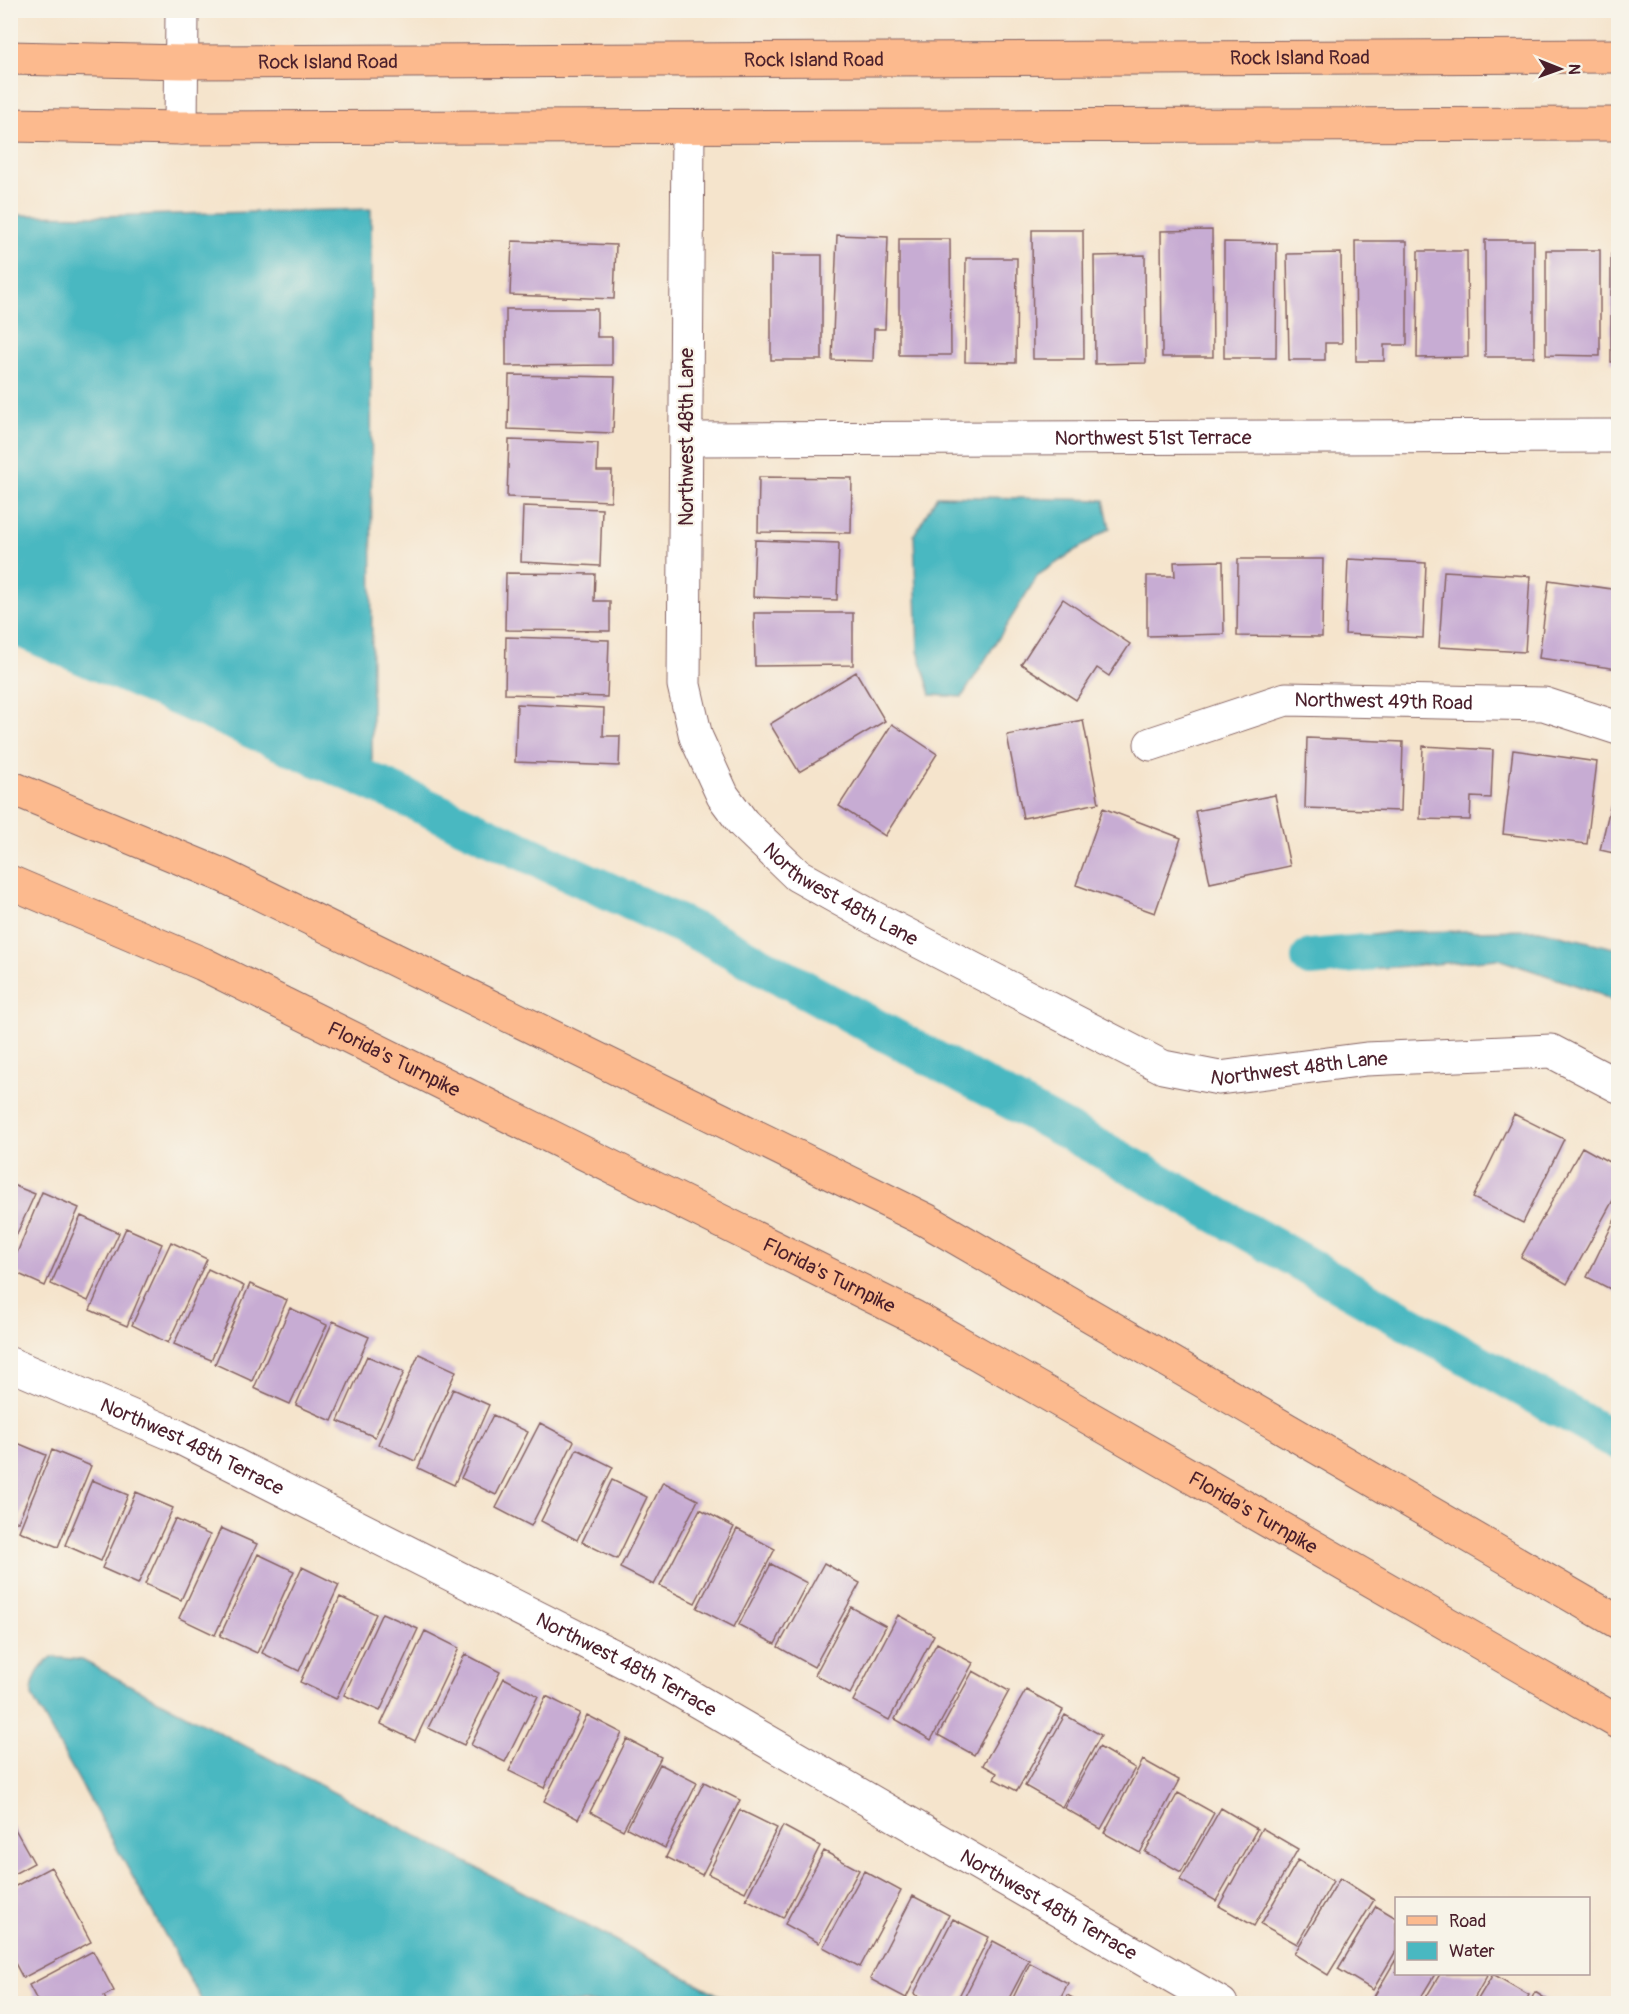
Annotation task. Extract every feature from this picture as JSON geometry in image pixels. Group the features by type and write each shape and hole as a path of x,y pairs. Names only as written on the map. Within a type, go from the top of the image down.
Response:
{"main road":[{"name":"Rock Island Road","path":"10,58 183,62 1618,56"},
{"path":"10,125 181,128 1618,124"},
{"path":"10,787 224,876 926,1220 1618,1622"},
{"name":"Florida's Turnpike","path":"10,882 203,964 914,1317 1618,1722"}],"street":[{"path":"181,128 182,10"},
{"name":"Northwest 48th Lane","path":"688,127 685,215 687,439 682,660 689,712 696,737 723,796 750,829 798,875 874,918 1163,1067 1219,1078 1366,1059 1551,1051 1618,1086"},
{"name":"Northwest 51st Terrace","path":"687,439 1618,436"},
{"name":"Northwest 49th Road","path":"1151,744 1286,699 1544,704 1618,728"},
{"name":"Northwest 48th Terrace","path":"10,1364 177,1436 663,1681 1221,2004"}],"water":[{"path":"371,209 372,782 10,624 11,215 100,216"},
{"path":"937,496 1104,500 1110,528 1038,575 962,697 931,695 918,651 914,535"},
{"path":"1539,930 1618,949 1618,1004 1596,992 1498,959 1331,972 1301,946 1392,932"},
{"path":"52,1657 82,1660 734,2003 203,2003 32,1696 37,1674"}],"building":[{"path":"1032,230 1083,230 1084,359 1033,359"},
{"path":"1212,230 1213,357 1162,357 1161,231"},
{"path":"837,235 888,237 885,329 874,329 873,361 832,360"},
{"path":"899,239 950,239 951,355 899,355"},
{"path":"1485,240 1534,240 1534,357 1485,357"},
{"path":"512,241 616,245 614,299 510,295"},
{"path":"1355,241 1407,241 1407,345 1384,345 1384,361 1356,361"},
{"path":"1224,242 1277,243 1276,358 1224,358"},
{"path":"1546,250 1600,250 1600,356 1546,355"},
{"path":"1418,251 1467,251 1468,357 1417,358"},
{"path":"1341,253 1342,343 1325,343 1325,360 1289,360 1287,254"},
{"path":"1611,254 1618,254 1618,362 1611,362"},
{"path":"771,255 822,255 822,360 771,360"},
{"path":"1145,255 1146,363 1095,364 1094,256"},
{"path":"966,258 1017,258 1016,363 965,362"},
{"path":"506,309 597,309 597,337 612,337 612,365 506,366"},
{"path":"509,375 615,377 613,433 508,429"},
{"path":"509,440 598,443 597,471 612,471 611,501 507,497"},
{"path":"759,477 852,478 851,533 758,532"},
{"path":"523,506 602,509 600,566 521,562"},
{"path":"755,540 839,543 837,600 753,597"},
{"path":"1238,559 1323,559 1322,637 1237,636"},
{"path":"1348,559 1426,563 1423,638 1345,634"},
{"path":"1223,561 1224,634 1147,636 1147,576 1175,576 1174,562"},
{"path":"1444,571 1530,576 1525,652 1439,647"},
{"path":"506,573 595,574 594,601 610,601 610,631 505,630"},
{"path":"1549,580 1618,590 1618,669 1539,658"},
{"path":"1063,599 1130,644 1109,676 1097,668 1076,700 1021,664"},
{"path":"754,613 853,613 853,665 755,666"},
{"path":"506,637 609,640 607,697 505,694"},
{"path":"856,672 885,721 799,772 770,724"},
{"path":"517,704 604,708 603,736 620,736 619,766 515,762"},
{"path":"1083,720 1099,803 1023,818 1007,735"},
{"path":"892,724 937,754 885,836 839,806"},
{"path":"1307,738 1403,742 1401,811 1305,808"},
{"path":"1423,746 1493,750 1491,798 1471,797 1470,820 1420,819"},
{"path":"1513,750 1597,762 1587,844 1503,834"},
{"path":"1618,774 1618,854 1600,850"},
{"path":"1275,795 1290,866 1210,883 1195,811"},
{"path":"1103,808 1181,838 1155,913 1076,885"},
{"path":"1514,1114 1564,1139 1523,1223 1473,1198"},
{"path":"1582,1147 1618,1167 1618,1191 1567,1284 1521,1257"},
{"path":"10,1184 35,1194 10,1249"},
{"path":"42,1192 79,1208 45,1286 10,1270"},
{"path":"1618,1213 1618,1293 1587,1277"},
{"path":"81,1216 119,1233 88,1301 51,1284"},
{"path":"126,1228 162,1244 127,1326 90,1310"},
{"path":"171,1242 207,1259 168,1343 132,1325"},
{"path":"208,1269 244,1286 211,1360 174,1344"},
{"path":"250,1284 287,1300 252,1381 215,1364"},
{"path":"290,1308 327,1325 290,1404 254,1388"},
{"path":"333,1321 369,1337 332,1421 296,1405"},
{"path":"419,1354 456,1371 415,1461 378,1444"},
{"path":"367,1356 404,1372 375,1437 338,1421"},
{"path":"453,1389 489,1405 454,1485 418,1468"},
{"path":"493,1415 528,1432 496,1495 461,1478"},
{"path":"540,1423 574,1441 531,1526 496,1508"},
{"path":"10,1440 46,1455 18,1522 10,1519"},
{"path":"577,1449 613,1467 577,1540 541,1521"},
{"path":"52,1450 91,1466 58,1547 19,1531"},
{"path":"92,1480 128,1495 101,1561 65,1545"},
{"path":"612,1480 647,1497 617,1559 582,1542"},
{"path":"663,1482 698,1500 654,1585 620,1568"},
{"path":"136,1492 173,1508 138,1584 102,1568"},
{"path":"700,1509 734,1527 695,1603 660,1586"},
{"path":"175,1519 210,1535 181,1600 145,1584"},
{"path":"221,1528 257,1544 215,1635 179,1618"},
{"path":"737,1529 775,1549 734,1627 697,1608"},
{"path":"258,1554 294,1571 257,1653 220,1636"},
{"path":"824,1563 860,1583 814,1667 778,1647"},
{"path":"771,1564 807,1583 775,1644 739,1625"},
{"path":"302,1567 339,1585 299,1671 262,1653"},
{"path":"340,1597 376,1614 336,1699 300,1682"},
{"path":"851,1607 886,1626 850,1694 815,1675"},
{"path":"382,1613 418,1629 380,1711 344,1695"},
{"path":"898,1615 934,1635 889,1720 853,1701"},
{"path":"425,1631 459,1648 415,1741 381,1724"},
{"path":"937,1643 973,1663 931,1740 895,1719"},
{"path":"465,1654 500,1672 464,1745 428,1728"},
{"path":"973,1671 1009,1691 974,1755 938,1735"},
{"path":"504,1678 538,1696 505,1762 471,1745"},
{"path":"1026,1690 1063,1710 1017,1791 994,1779 997,1773 983,1765"},
{"path":"546,1696 580,1713 544,1788 509,1771"},
{"path":"587,1715 622,1733 578,1819 544,1801"},
{"path":"1065,1715 1101,1735 1062,1807 1025,1786"},
{"path":"627,1739 661,1757 623,1830 590,1812"},
{"path":"1099,1747 1135,1768 1101,1829 1064,1808"},
{"path":"1143,1760 1179,1780 1140,1853 1104,1833"},
{"path":"660,1764 697,1783 665,1848 627,1828"},
{"path":"704,1782 740,1800 702,1875 666,1857"},
{"path":"1178,1793 1214,1813 1181,1872 1145,1852"},
{"path":"1221,1808 1257,1829 1216,1901 1180,1880"},
{"path":"740,1810 777,1828 745,1892 708,1874"},
{"path":"10,1820 34,1863 10,1876"},
{"path":"783,1826 820,1846 783,1918 746,1899"},
{"path":"1262,1828 1298,1849 1254,1926 1219,1906"},
{"path":"824,1851 859,1870 819,1943 785,1924"},
{"path":"1298,1860 1333,1881 1297,1944 1261,1924"},
{"path":"51,1867 91,1942 23,1978 10,1954 10,1889"},
{"path":"864,1871 901,1891 860,1967 823,1947"},
{"path":"1340,1878 1374,1900 1328,1975 1294,1954"},
{"path":"913,1896 949,1915 906,1998 870,1979"},
{"path":"1376,1906 1395,1917 1395,1953 1373,1990 1338,1969"},
{"path":"953,1919 989,1937 955,2004 932,2004 914,1994"},
{"path":"993,1941 1029,1960 1006,2004 961,2004"},
{"path":"93,1951 114,1991 104,1996 108,2004 39,2004 29,1985"},
{"path":"1395,1961 1395,1975 1434,1975 1417,2004 1378,2004 1372,2000"},
{"path":"1030,1963 1068,1983 1057,2004 1010,2004"},
{"path":"1439,1975 1487,1975 1471,2004 1422,2004"},
{"path":"1492,1975 1529,1995 1524,2004 1475,2004"},
{"path":"1535,1992 1554,2004 1529,2004"},
{"path":"1067,1995 1084,2004 1063,2004"}],"waterway":[{"path":"10,624 372,782 710,938 1121,1160 1618,1442"},
{"path":"1310,958 1365,953"}]}
